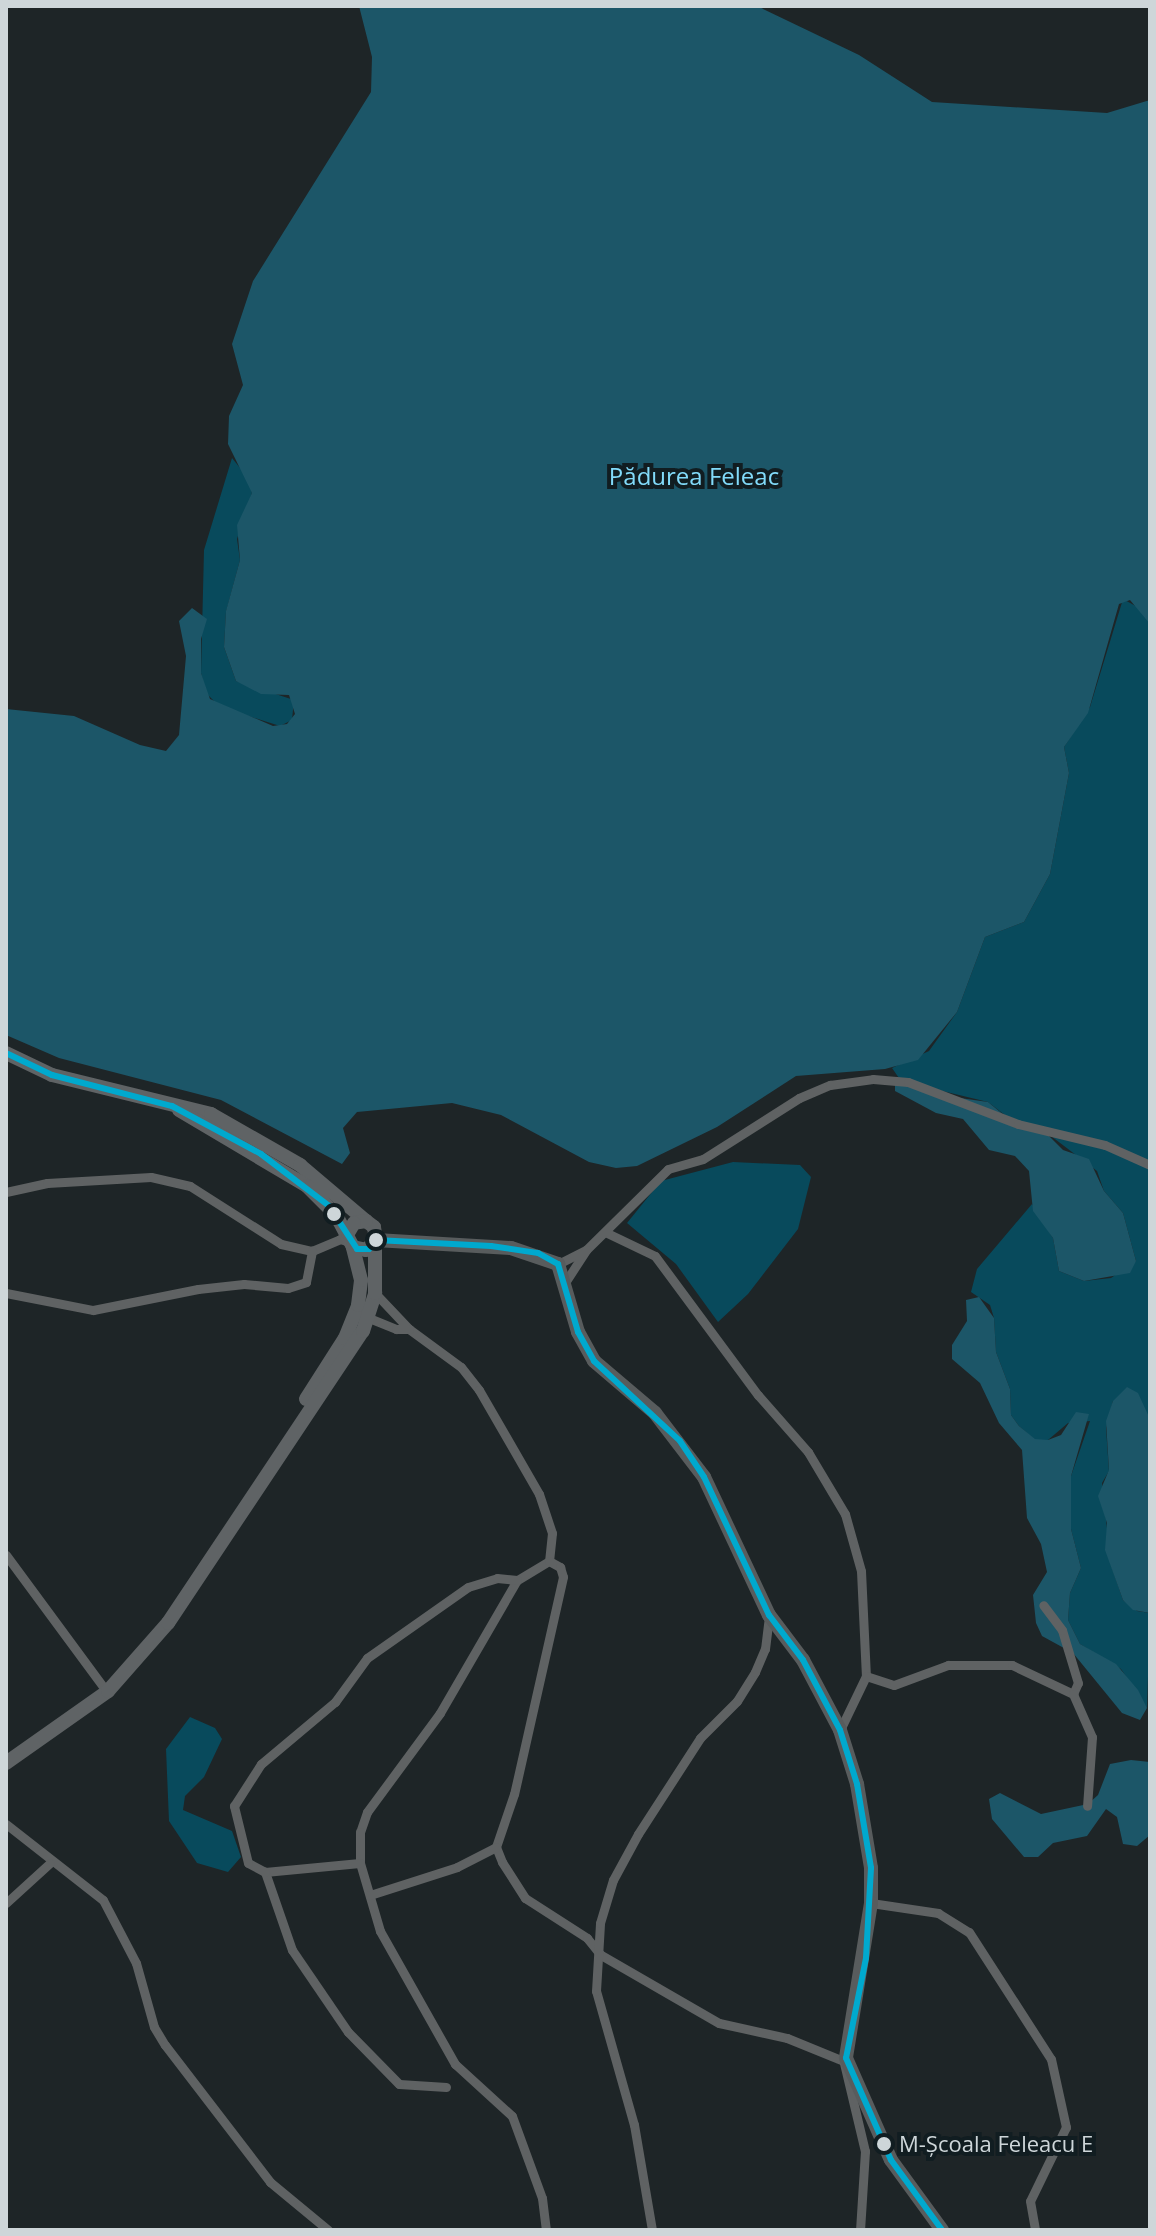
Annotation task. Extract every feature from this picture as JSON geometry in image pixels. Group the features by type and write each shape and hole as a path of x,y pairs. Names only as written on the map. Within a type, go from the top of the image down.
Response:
{"main road":[{"path":"6,1053 52,1075 211,1114 282,1153 374,1227 376,1241 375,1293 368,1320 148,1650 88,1708 6,1763"},
{"path":"6,1754 102,1685 171,1605 336,1353 358,1305 361,1280 350,1241 329,1206 294,1176 172,1106"},
{"path":"350,1241 354,1223 366,1221"},
{"path":"350,1241 366,1250 376,1241"}],"street":[{"path":"566,1281 586,1250 668,1169 703,1159 799,1098 830,1085 873,1079 908,1082 1018,1124 1105,1145 1150,1165"},
{"path":"6,1192 47,1183 151,1177 190,1186 281,1244 312,1251 340,1239 350,1241"},
{"path":"605,1232 655,1256 808,1452 845,1514 861,1571 866,1676 840,1730"},
{"path":"376,1241 511,1248 558,1264 586,1250"},
{"path":"6,1293 93,1310 198,1289 288,1288 306,1282 312,1251"},
{"path":"558,1264 566,1281 578,1332 594,1361 680,1441 704,1477 769,1615 803,1660 840,1730 857,1784 871,1868 871,1903 844,2059 865,2151 860,2230"},
{"path":"375,1293 409,1329 461,1367 479,1390 539,1494 552,1533 549,1561"},
{"path":"358,1305 368,1320 409,1329"},
{"path":"6,1555 102,1685"},
{"path":"546,2230 542,2198 512,2116 455,2064 390,1952 360,1863 360,1832 367,1812 440,1713 517,1580 549,1561"},
{"path":"370,1895 457,1867 496,1847 514,1794 563,1577 560,1567 549,1561"},
{"path":"360,1863 265,1872 248,1863 234,1806 261,1764 335,1702 367,1658 443,1600 497,1578 517,1580"},
{"path":"1043,1605 1062,1630 1078,1683 1073,1694"},
{"path":"652,2230 634,2125 596,1991 601,1955 600,1923 613,1880 700,1738 737,1701 755,1672 765,1649 769,1615"},
{"path":"866,1676 894,1685 948,1665 1012,1665 1073,1694 1092,1737 1087,1806"},
{"path":"6,1824 50,1863 92,1890 113,1913 165,2045 270,2182 328,2230"},
{"path":"496,1847 525,1898 587,1938 601,1955 719,2023 787,2038 844,2059 891,2160 942,2230"},
{"path":"6,1903 50,1863"},
{"path":"265,1872 292,1950 348,2032 399,2084 446,2087"},
{"path":"871,1903 938,1913 969,1932 1051,2059 1066,2127 1030,2201 1035,2230"}],"shaded area":[{"path":"232,458 249,479 252,493 237,539 240,560 226,612 224,647 236,681 294,700 292,720 280,726 220,707 206,693 201,673 204,550"},
{"path":"1123,599 1141,609 1150,624 1150,1419 1113,1401 1106,1428 1109,1471 1102,1483 1111,1565 1123,1600 1137,1611 1150,1613 1147,1708 1121,1669 1080,1644 1068,1620 1070,1593 1081,1568 1071,1529 1071,1476 1090,1421 1068,1423 1048,1440 1035,1440 1019,1426 1011,1415 1010,1389 996,1352 990,1305 971,1292 977,1269 1032,1204 1053,1238 1059,1271 1084,1281 1111,1278 1136,1261 1123,1213 1104,1191 1097,1171 1043,1130 1010,1119 988,1102 901,1081 892,1068 929,1051 957,1012 985,937 1024,922 1050,874 1069,773 1064,747 1090,707"},
{"path":"733,1162 800,1165 811,1177 798,1229 748,1294 718,1322 676,1264 627,1223 661,1181"},
{"path":"190,1717 215,1728 222,1739 204,1777 185,1796 183,1810 232,1831 241,1857 228,1872 197,1863 169,1821 166,1749"}],"green space":[{"name":"Pădurea Feleac","path":"359,6 757,6 859,55 932,102 1107,113 1150,100 1150,624 1130,600 1119,604 1088,713 1064,747 1069,773 1050,874 1024,922 985,937 957,1012 918,1060 885,1069 796,1076 717,1127 637,1166 616,1168 589,1162 501,1115 452,1103 357,1112 343,1128 350,1153 342,1164 221,1100 59,1058 6,1035 6,709 74,716 140,745 166,751 179,735 186,656 179,621 192,608 207,619 201,639 201,673 210,699 273,726 287,724 295,714 289,695 261,694 236,681 224,647 226,611 240,560 237,525 252,493 228,444 229,416 243,385 232,344 253,281 371,92 372,57"},
{"path":"908,1080 953,1097 988,1102 1010,1120 1043,1130 1063,1150 1089,1159 1104,1191 1123,1213 1136,1261 1130,1273 1084,1281 1059,1271 1053,1238 1033,1211 1029,1171 1015,1156 989,1150 963,1119 936,1113 895,1091 895,1084"},
{"path":"979,1297 994,1318 996,1352 1010,1389 1011,1415 1019,1426 1035,1439 1048,1440 1061,1435 1076,1412 1089,1414 1071,1476 1071,1529 1081,1568 1070,1593 1068,1620 1080,1644 1116,1664 1138,1690 1147,1708 1140,1720 1122,1713 1073,1653 1042,1636 1036,1623 1033,1595 1047,1572 1041,1544 1027,1518 1022,1450 999,1423 980,1383 952,1359 952,1345 967,1321 966,1300"},
{"path":"1127,1387 1138,1393 1150,1419 1150,1613 1133,1610 1123,1600 1105,1550 1107,1523 1098,1496 1109,1470 1106,1421 1113,1401"},
{"path":"1131,1760 1150,1762 1150,1835 1137,1846 1123,1844 1117,1817 1106,1809 1087,1836 1053,1843 1038,1857 1024,1857 992,1819 989,1799 1000,1793 1041,1814 1088,1804 1098,1795 1110,1764"}],"transit line":[{"path":"6,1053 52,1075 172,1106 261,1154 329,1206 357,1249 369,1249 376,1240 491,1246 538,1253 558,1264 578,1332 594,1361 680,1441 704,1477 769,1615 803,1660 840,1730 857,1784 871,1868 866,1958 846,2058 891,2160 942,2230"}],"place":[{"name":"M-Școala Feleacu E","path":"884,2144"}]}
